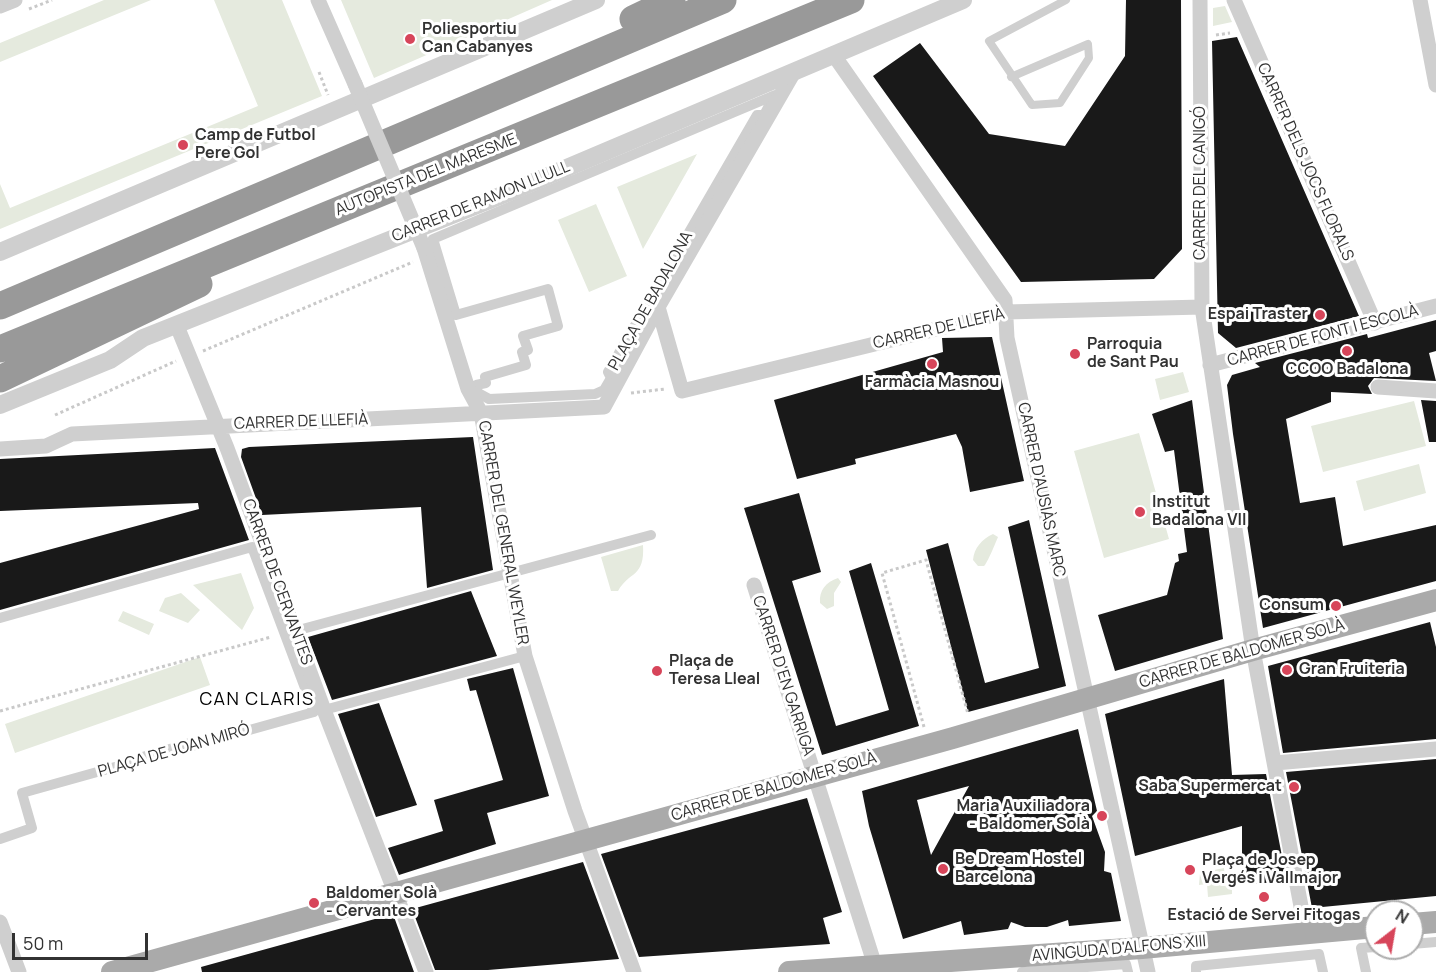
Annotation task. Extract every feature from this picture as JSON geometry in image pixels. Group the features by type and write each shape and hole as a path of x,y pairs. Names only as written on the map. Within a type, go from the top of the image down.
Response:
{"highway":[{"path":"569,63 629,20 672,0"},
{"path":"0,306 569,63 723,0"},
{"name":"AUTOPISTA DEL MARESME","path":"0,350 307,221 444,169 851,0"},
{"path":"5,377 193,288 307,221"}],"main road":[{"name":"CARRER DE BALDOMER SOLÀ","path":"112,972 1436,600"},
{"name":"AVINGUDA D'ALFONS XIII","path":"789,972 876,970 1364,928"}],"street":[{"path":"0,6 15,0"},
{"name":"CARRER DEL GENERAL WEYLER","path":"318,0 424,248 468,389 481,413 525,656 586,839 634,972"},
{"path":"0,252 596,0"},
{"name":"CARRER DE RAMON LLULL","path":"0,405 110,360 142,338 510,192 963,0"},
{"name":"CARRER DEL CANIGÓ","path":"1200,0 1202,307 1252,650 1306,933"},
{"name":"CARRER DELS JOCS FLORALS","path":"1234,0 1375,323"},
{"path":"1420,0 1436,85"},
{"name":"CARRER D'AUSIÀS MARC","path":"833,54 994,280 1005,300 1007,338 1148,972"},
{"name":"PLAÇA DE BADALONA","path":"604,407 658,307 794,72"},
{"name":"PLAÇA DE BADALONA","path":"775,95 764,115 757,115 609,372 611,378 604,390 595,394 489,399 478,393 476,385 486,383 485,377 526,365 522,352 528,350 523,336 558,326 548,290 456,315 433,239 775,95"},
{"name":"CARRER DE FONT I ESCOLÀ","path":"1210,365 1436,306"},
{"name":"CARRER DE LLEFIÀ","path":"658,307 682,391 1006,312 1202,307"},
{"name":"CARRER DE CERVANTES","path":"177,326 217,425 290,632 324,710 426,972"},
{"path":"1378,387 1436,391"},
{"name":"CARRER DE LLEFIÀ","path":"0,449 46,446 72,434 604,407"},
{"path":"290,632 508,572 519,573 651,535"},
{"name":"PLAÇA DE JOAN MIRÓ","path":"0,618 252,547 290,632 314,712 192,746 190,743 22,794 32,828 0,839"},
{"name":"CARRER D'EN GARRIGA","path":"754,585 876,970"},
{"path":"324,710 525,656"},
{"path":"1275,763 1436,749"},
{"path":"0,922 19,972"},
{"path":"1364,948 1361,948 1366,972"},
{"path":"1196,972 1196,966 1319,954 1323,972"},
{"path":"1022,972 1126,964 1128,972"}],"lane":[{"path":"1011,77 1088,44 1089,58 1060,103 1032,105 1011,77 989,41 1066,0"}],"path":[{"path":"1210,36 1238,32"},
{"path":"319,72 328,96"},
{"path":"200,352 414,261"},
{"path":"55,416 180,359"},
{"path":"621,394 665,390"},
{"path":"924,729 882,573 926,560 968,716"},
{"path":"0,711 290,632"}],"shaded area":[{"path":"104,0 151,0 0,62 0,43"},
{"name":"Camp de Futbol Pere Gol","path":"214,0 282,0 322,96 0,229 0,184 10,208 258,106"},
{"name":"Poliesportiu Can Cabanyes","path":"341,0 552,0 374,78"},
{"path":"1225,6 1232,22 1213,26 1213,8"},
{"path":"697,154 643,249 617,187"},
{"path":"596,204 627,276 589,292 558,220"},
{"path":"1183,372 1189,392 1160,400 1155,379"},
{"path":"1414,401 1426,446 1323,472 1311,426"},
{"path":"1139,433 1169,539 1104,558 1074,451"},
{"path":"1419,464 1426,493 1364,511 1356,481"},
{"path":"993,534 998,537 989,557 984,566 978,566 973,560 975,552 985,538"},
{"path":"643,545 643,556 639,569 618,591 611,591 601,557"},
{"path":"241,573 254,608 242,630 193,585"},
{"path":"838,578 841,582 834,593 834,606 827,609 820,603 822,590"},
{"path":"181,593 200,610 188,623 159,611 165,598"},
{"path":"123,611 154,624 149,635 118,621"},
{"path":"200,657 210,685 15,753 5,724"},
{"path":"1224,868 1225,881 1232,880 1232,894 1208,897 1207,884 1199,885 1200,873"}],"building":[{"path":"1126,0 1181,0 1182,249 1154,279 1021,282 873,76 920,43 989,134 1065,146 1125,56"},
{"path":"1237,37 1359,316 1236,348 1218,333 1212,41"},
{"path":"1436,320 1436,351 1429,353 1436,381 1374,378 1368,386 1372,394 1331,392 1331,402 1286,419 1300,503 1335,497 1343,546 1436,525 1436,581 1263,628 1233,434 1227,385 1232,375 1260,367 1255,363 1367,334 1368,338"},
{"path":"992,337 1024,481 970,492 962,447 956,434 855,459 856,464 797,479 774,400 943,352 942,338"},
{"path":"1192,400 1223,639 1115,671 1098,615 1167,595 1175,563 1179,561 1178,554 1187,552 1174,450 1165,452 1152,414"},
{"path":"1421,400 1436,401 1436,442 1429,442"},
{"path":"473,437 493,570 427,588 421,507 262,515 241,457 242,449 249,447"},
{"path":"215,448 249,540 0,610 0,563 199,509 198,503 0,511 0,459"},
{"path":"799,493 821,572 792,581 836,726 889,710 849,571 871,563 919,726 822,755 744,508"},
{"path":"1029,520 1066,686 968,712 926,550 948,543 985,683 1039,668 1008,527"},
{"path":"471,591 497,656 332,700 308,637"},
{"path":"1430,622 1436,647 1436,739 1283,753 1268,666"},
{"path":"513,668 549,796 487,813 496,844 399,875 388,848 443,831 434,800 503,780 476,690 470,691 467,679"},
{"path":"1224,679 1232,775 1266,774 1287,882 1242,884 1242,826 1135,856 1105,714"},
{"path":"379,703 417,805 376,817 338,714"},
{"path":"1078,729 1097,811 1092,816 1105,852 1104,871 1111,873 1121,921 1069,926 1068,920 1047,927 1025,927 1011,922 1008,929 964,935 961,921 903,939 869,826 862,791","holes":["969,786 931,855 917,800"]},
{"path":"1436,759 1436,896 1364,900 1364,903 1312,908 1286,772"},
{"path":"807,798 842,912 823,918 830,944 639,957 601,854"},
{"path":"583,862 619,959 488,970 435,970 412,909"},
{"path":"393,914 414,972 202,972 201,967"}],"place":[{"name":"Poliesportiu Can Cabanyes","path":"410,39"},
{"name":"Camp de Futbol Pere Gol","path":"183,145"},
{"name":"Espai Traster","path":"1320,315"},
{"name":"CCOO Badalona","path":"1347,351"},
{"name":"Parroquia de Sant Pau","path":"1075,354"},
{"name":"Farmàcia Masnou","path":"932,364"},
{"name":"Institut Badalona VII","path":"1140,512"},
{"name":"Consum","path":"1336,606"},
{"name":"Gran Fruiteria","path":"1287,670"},
{"name":"Plaça de Teresa Lleal","path":"657,671"},
{"name":"Saba Supermercat","path":"1294,787"},
{"name":"Maria Auxiliadora - Baldomer Solà","path":"1102,816"},
{"name":"Be Dream Hostel Barcelona","path":"943,869"},
{"name":"Plaça de Josep Vergés i Vallmajor","path":"1190,870"},
{"name":"Estació de Servei Fitogas","path":"1264,897"},
{"name":"Baldomer Solà - Cervantes","path":"314,903"}],"district":[{"name":"CAN CLARIS","path":"257,700"}]}
